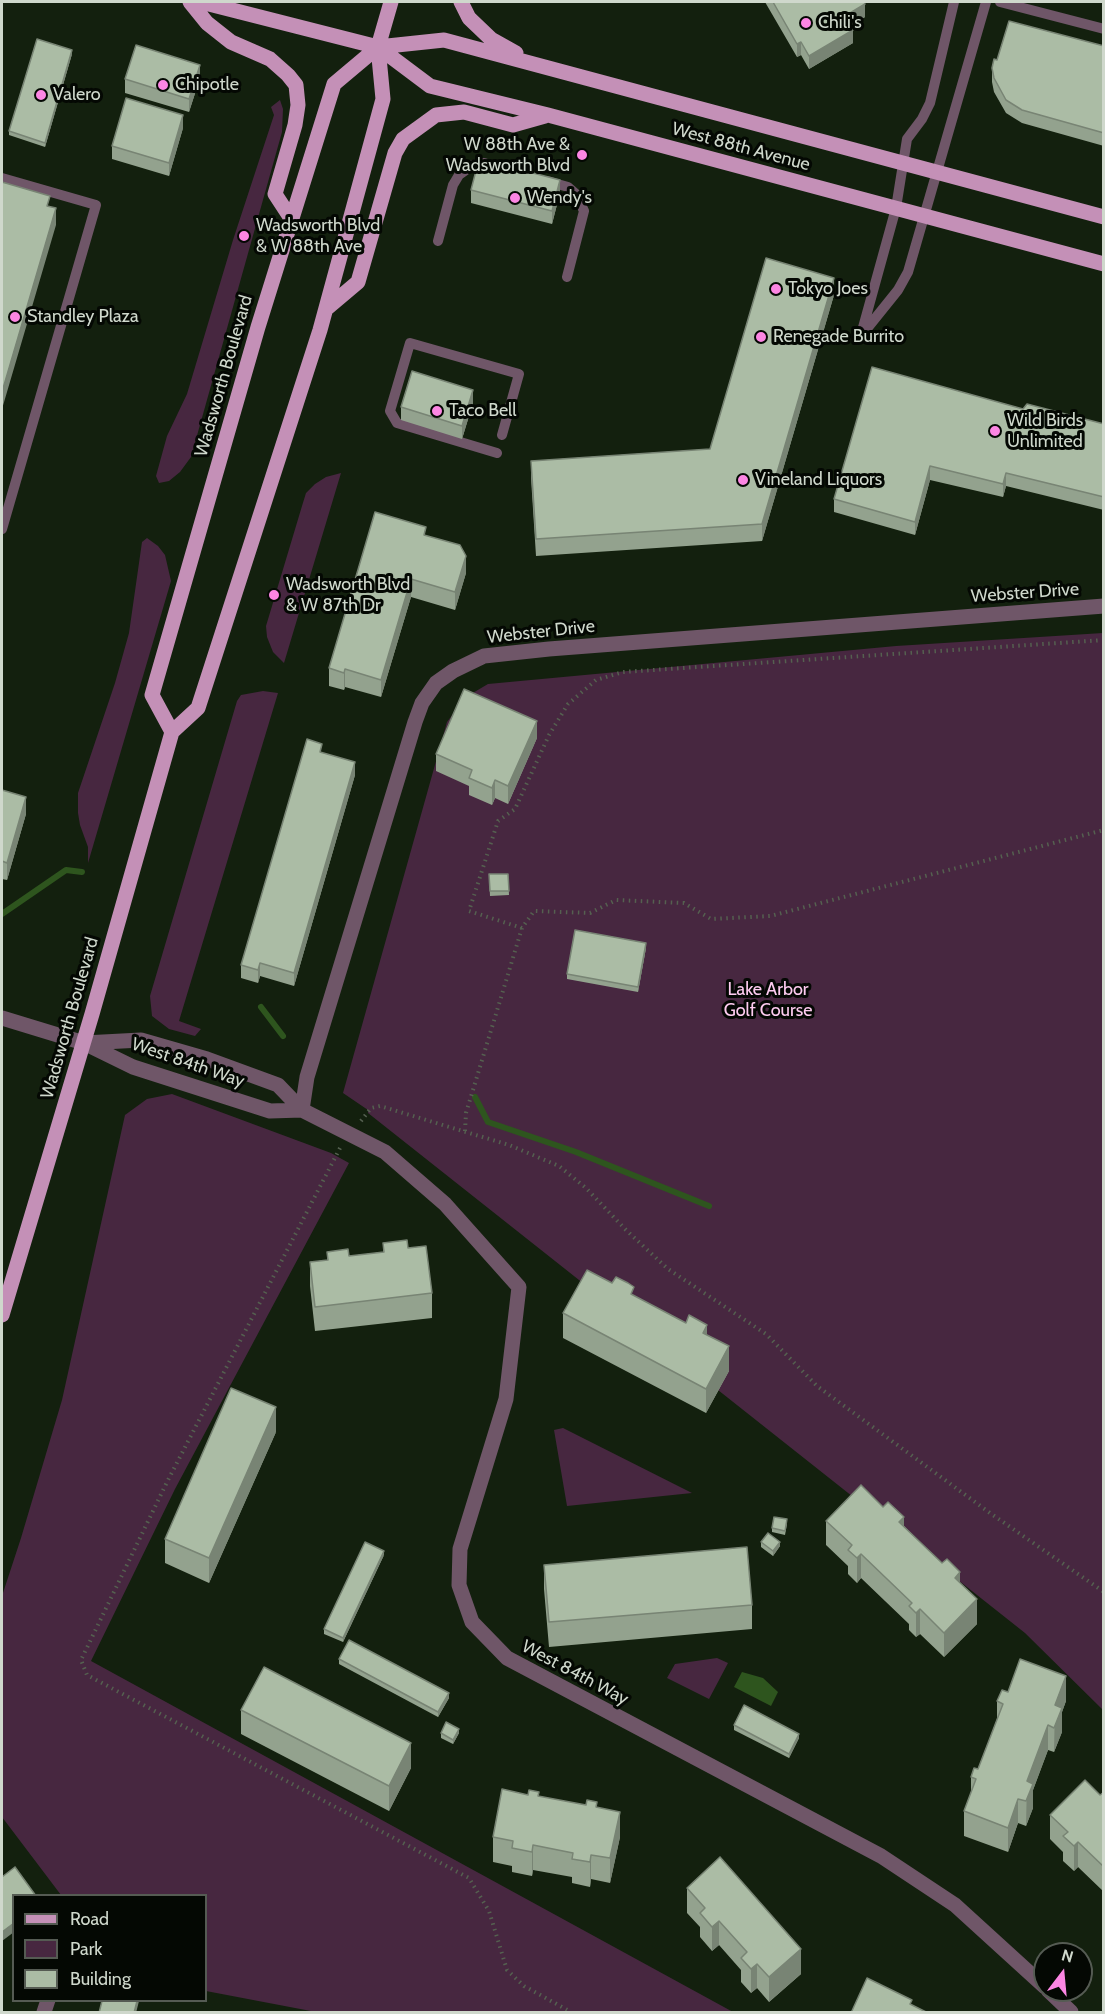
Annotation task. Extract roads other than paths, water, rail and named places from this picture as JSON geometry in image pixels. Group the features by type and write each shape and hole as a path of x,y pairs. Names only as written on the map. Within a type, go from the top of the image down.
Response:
{"main road":[{"path":"190,2 207,23 231,42 270,59 288,75 296,86 298,105 296,125 275,194 292,220"},
{"path":"172,732 198,708 326,309 383,99 378,47 391,2"},
{"path":"460,2 469,18 491,39 536,64"},
{"name":"West 88th Avenue","path":"215,3 378,47 444,40 1104,217"},
{"name":"Wadsworth Boulevard","path":"2,1315 84,1042 172,732 152,695 258,327 334,84 378,47"},
{"name":"West 88th Avenue","path":"378,47 430,86 548,115 1104,264"},
{"path":"326,309 358,282 395,153 404,139 436,115 464,112 513,125 548,115"}],"street":[{"name":"Webster Drive","path":"302,1110 307,1077 415,722 422,703 436,683 453,671 484,656 549,649 1104,606"},
{"path":"2,1018 84,1042"},
{"name":"West 84th Way","path":"84,1042 141,1040 207,1059 278,1084 302,1110 385,1152 445,1204 519,1287 506,1399 460,1549 459,1585 472,1622 507,1658 880,1856 955,1905 1033,1977"},
{"name":"West 84th Way","path":"84,1042 133,1067 270,1111 302,1110"},
{"name":"West 84th Way","path":"1060,2002 1071,2013"}],"lane":[{"path":"954,2 930,103 908,139 896,208 861,336 898,290 908,272 986,2"},
{"path":"1000,2 1104,29"},
{"path":"438,240 453,185 459,175 472,165 484,163 505,169"},
{"path":"2,178 96,205 2,529"},
{"path":"537,178 568,187 576,194 584,211 567,277"},
{"path":"497,453 397,423 390,411 410,343 519,374 502,435"}],"waterway":[{"path":"2,914 66,870 82,872"},
{"path":"261,1007 283,1036"},
{"path":"475,1097 488,1122 576,1152 709,1206"}],"place":[{"name":"Chili's","path":"806,23"},
{"name":"Chipotle","path":"163,85"},
{"name":"Valero","path":"41,95"},
{"name":"W 88th Ave & Wadsworth Blvd","path":"582,155"},
{"name":"Wendy's","path":"515,198"},
{"name":"Wadsworth Blvd & W 88th Ave","path":"244,236"},
{"name":"Tokyo Joes","path":"776,289"},
{"name":"Standley Plaza","path":"15,317"},
{"name":"Renegade Burrito","path":"761,337"},
{"name":"Taco Bell","path":"437,411"},
{"name":"Wild Birds Unlimited","path":"995,431"},
{"name":"Vineland Liquors","path":"743,480"},
{"name":"Wadsworth Blvd & W 87th Dr","path":"274,595"}],"park label":[{"name":"Lake Arbor Golf Course","path":"768,1000"}]}
